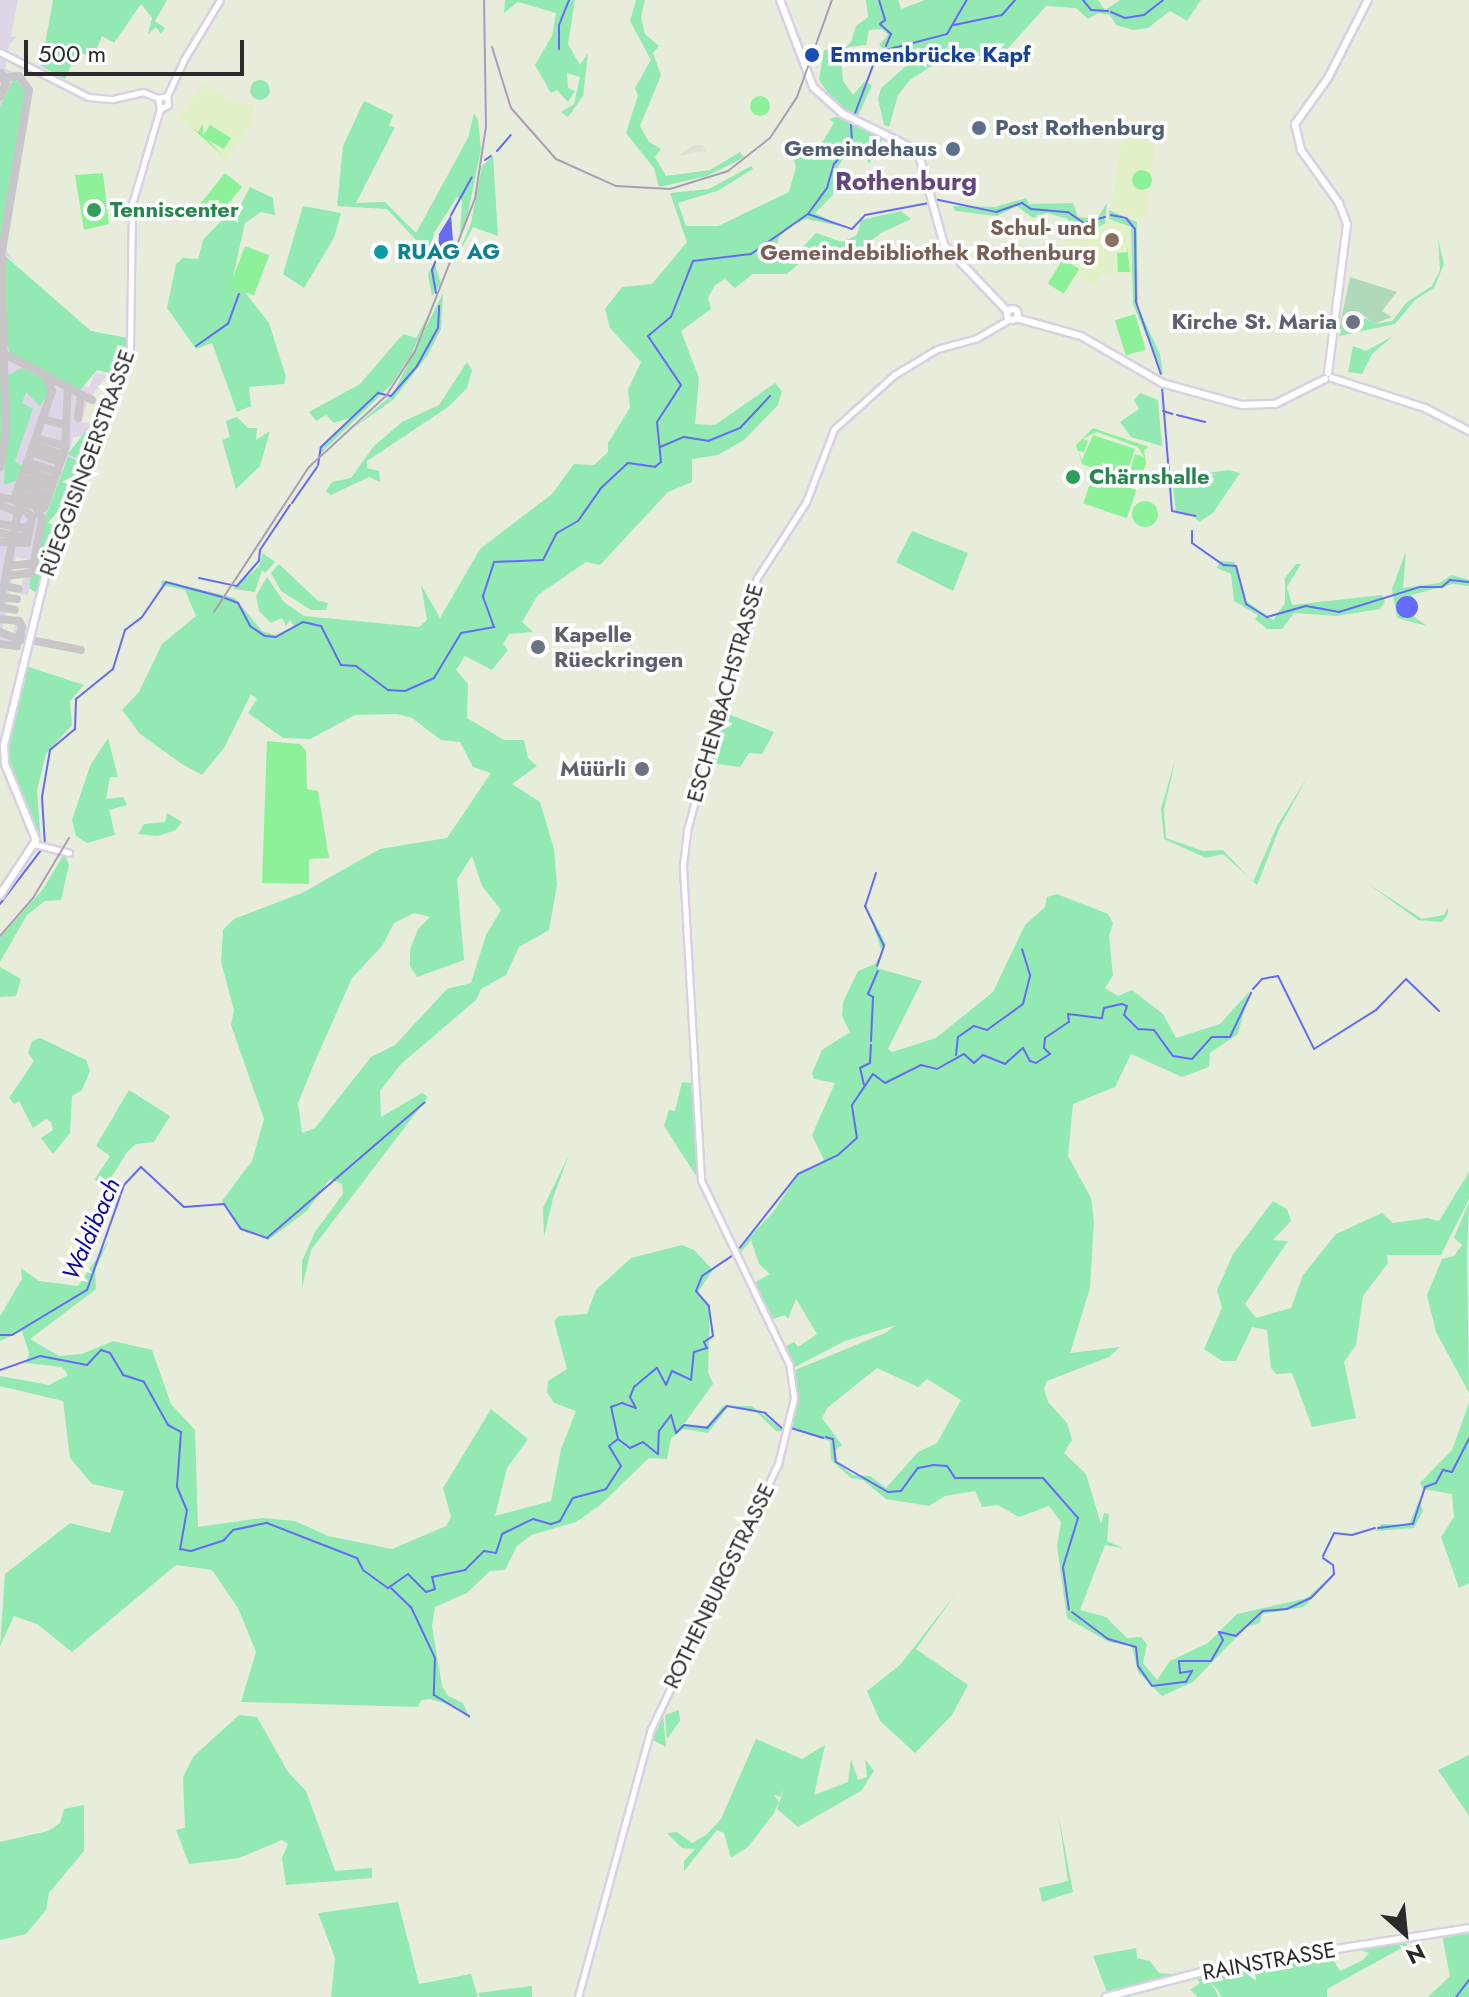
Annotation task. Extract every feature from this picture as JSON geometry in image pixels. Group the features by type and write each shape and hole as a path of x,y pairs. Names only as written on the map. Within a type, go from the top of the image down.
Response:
{"main road":[{"path":"780,0 804,73 839,111 919,153 932,214 953,259 1011,316 1081,336 1167,385 1242,405 1275,404 1328,377 1425,408 1469,431"},
{"path":"1328,377 1348,231 1339,203 1299,146 1298,116 1328,78 1368,0"},
{"name":"RÜEGGISINGERSTRASSE","path":"41,847 8,773 4,745 50,557 107,408"},
{"path":"0,895 41,847"},
{"name":"RAINSTRASSE","path":"1106,1997 1221,1967 1469,1928"}],"street":[{"path":"158,98 160,109 168,105 167,96 220,0"},
{"path":"0,52 88,97 113,99 143,92 158,98 167,96"},
{"name":"RÜEGGISINGERSTRASSE","path":"107,408 131,342 132,204 160,109"},
{"name":"ESCHENBACHSTRASSE","path":"703,1186 684,847 756,581 806,502 828,440 841,420 898,372 937,349 975,339 1011,316"},
{"path":"41,847 69,853"},
{"name":"ROTHENBURGSTRASSE","path":"578,1997 651,1729 777,1468 793,1407 789,1364 703,1186"}],"shaded area":[{"path":"0,0 18,0 11,36 17,37 9,45 5,69 25,76 32,90 4,248 16,263 7,256 4,273 7,348 14,357 80,389 86,378 84,386 89,388 95,373 116,378 113,387 113,378 106,376 88,401 81,422 98,424 94,435 73,437 69,455 83,452 79,461 68,457 45,517 28,595 20,594 27,559 16,557 1,637 12,640 17,615 24,619 27,640 15,649 0,647"},
{"path":"204,84 239,104 254,104 251,125 225,162 178,118"},
{"path":"1122,139 1155,143 1146,221 1111,209"},
{"path":"694,145 702,145 706,151 678,156"},
{"path":"451,215 454,254 438,258 439,234"},
{"path":"1109,220 1130,228 1132,273 1101,274 1093,286 1075,275 1063,293 1048,284 1060,265 1052,259 1069,231 1094,230"},
{"path":"1350,277 1397,292 1382,311 1392,317 1374,324 1358,311 1345,329 1339,329"},
{"path":"1407,596 1418,607 1407,618 1396,607"}],"green space":[{"path":"53,0 167,0 155,21 165,28 161,34 156,27 148,34 152,18 141,4 114,43 102,36 93,58 77,51 65,79 41,66"},
{"path":"505,0 575,0 568,44 580,65 588,53 583,96 568,117 561,112 574,104 580,77 567,73 568,88 575,91 568,102 557,90 551,93 535,65 552,36 556,13 518,2 504,13"},
{"path":"636,0 645,0 641,17 645,34 659,46 653,53 661,75 640,126 649,142 661,149 655,157 666,176 710,170 740,152 744,157 707,176 659,187 654,168 626,133 638,95 635,88 651,60 630,21"},
{"path":"866,0 898,0 901,9 925,0 1098,0 1105,10 1120,0 1201,0 1187,21 1170,11 1148,28 1133,30 1116,25 1110,15 1098,13 1088,19 1076,8 1046,6 1002,55 984,61 941,60 910,80 898,95 889,127 884,125 878,99 881,88 913,60 909,54 889,53 879,45 888,35 882,29 869,30 866,45 849,47 841,56 843,81 853,95 864,82 872,85 858,116 834,102 819,80 824,50 840,53 851,42 856,26 868,17"},
{"path":"14,78 27,92 0,244 0,107"},
{"path":"260,80 267,83 270,90 267,97 260,100 253,97 250,90 253,83"},
{"path":"760,96 767,99 770,106 767,113 760,116 753,113 750,106 753,99"},
{"path":"364,101 393,115 389,126 395,127 356,203 385,202 416,233 468,138 474,113 478,120 481,149 467,218 460,234 462,201 457,197 434,233 431,256 387,209 337,206 343,146"},
{"path":"840,116 884,136 869,164 863,149 843,158 833,178 833,195 815,213 844,227 806,219 795,224 779,236 774,261 794,256 816,233 842,242 857,235 861,220 901,211 911,219 881,233 854,254 838,256 819,246 787,274 753,274 735,288 725,279 715,285 708,298 711,309 681,331 699,378 695,424 715,425 775,383 782,391 778,405 744,440 718,455 692,459 692,482 668,492 600,565 586,562 538,595 522,622 533,632 509,634 503,644 508,650 492,670 465,656 456,670 468,684 467,718 504,740 524,740 528,758 537,766 512,784 540,802 554,849 557,885 549,930 519,947 506,975 481,989 476,1000 401,1064 380,1091 381,1117 422,1093 428,1097 311,1250 302,1288 302,1261 315,1232 343,1194 342,1184 330,1179 307,1211 268,1240 241,1229 222,1201 252,1161 264,1119 231,1025 234,1010 221,962 223,930 234,919 302,893 380,849 447,838 491,773 473,767 460,742 441,740 412,718 397,714 355,715 310,739 283,738 248,713 257,699 251,694 224,748 202,775 182,764 140,734 122,710 139,692 162,644 196,616 185,590 161,585 162,580 235,598 262,631 275,635 294,626 290,620 286,626 282,618 271,623 259,611 256,596 267,577 284,602 304,616 419,627 427,620 421,585 440,618 480,549 552,494 574,464 594,465 608,452 608,443 630,408 628,390 641,362 610,328 605,309 622,287 652,284 687,242 670,193 709,189 751,166 753,169 717,191 678,203 686,226 718,226 789,192 796,167 791,153 804,142 813,157 834,123 829,119","holes":["472,856 482,886 501,910 486,935 471,983 447,989 395,1045 371,1057 315,1128 302,1133 298,1103 352,978 382,946 394,923 414,913 430,917 418,929 410,950 410,966 417,977 464,960 457,879"]},
{"path":"203,124 203,136 210,125 231,138 224,149 208,140 223,156 191,127 198,132"},
{"path":"493,156 498,236 473,227 457,257 471,223 482,166"},
{"path":"1138,170 1146,170 1152,180 1146,190 1138,190 1132,184 1132,176"},
{"name":"Tenniscenter","path":"103,173 109,224 84,230 75,175"},
{"path":"225,173 242,187 215,220 198,206"},
{"path":"250,187 273,198 275,215 261,212 245,223 231,286 244,291 269,323 286,377 284,384 249,387 251,406 237,412 212,343 196,349 167,308 176,264 183,258 198,259 203,240 224,218 237,212"},
{"path":"1026,198 1029,204 1073,203 1078,217 1097,219 1107,203 1105,223 1094,230 1068,232 1068,219 1047,213 1033,218 1017,206 997,216 955,211 953,206 995,207"},
{"path":"303,206 341,213 334,238 304,288 283,274"},
{"path":"1109,210 1137,222 1138,307 1160,354 1163,375 1133,304 1131,227 1109,219"},
{"path":"1438,239 1444,264 1434,288 1415,300 1395,324 1339,336 1342,329 1355,331 1365,318 1374,324 1392,321 1407,302 1432,286 1440,270"},
{"path":"245,246 269,255 254,295 230,286"},
{"path":"1127,246 1130,272 1118,272 1117,253 1127,252"},
{"path":"4,255 91,331 128,338 118,375 97,370 80,390 11,355 6,344"},
{"path":"1063,259 1079,269 1064,294 1048,284"},
{"path":"434,261 441,284 432,296 428,275"},
{"path":"443,293 441,329 427,356 394,399 352,429 393,394"},
{"path":"433,306 411,355 391,385 320,454 323,444 353,417 334,423 326,415 316,421 309,412 360,384 403,334 416,338"},
{"path":"1135,314 1146,349 1126,356 1115,320"},
{"path":"1393,336 1372,354 1362,374 1348,372 1353,346 1366,351"},
{"path":"0,356 4,428 0,454"},
{"path":"467,362 472,370 467,388 448,407 367,461 367,468 379,471 380,482 369,477 331,495 326,491 332,482 351,478 374,446 402,422 439,405"},
{"path":"22,368 44,379 49,392 40,406 26,392 22,403 33,409 15,461 23,467 18,480 4,485 8,375"},
{"path":"1140,393 1158,400 1162,446 1131,437 1120,422 1139,409 1134,400"},
{"path":"237,417 248,428 257,428 256,440 270,431 260,466 236,489 222,440 230,437 226,421"},
{"path":"1093,428 1149,447 1144,450 1146,464 1141,475 1127,481 1082,464 1076,445","holes":["1097,432 1138,447 1144,457 1135,454 1130,471 1137,474 1121,477 1086,464 1126,476 1135,449 1093,435 1082,460 1078,451 1084,452 1088,441 1082,439"]},
{"path":"85,432 94,435 84,460 83,451 76,458 68,454"},
{"path":"68,457 79,461 60,509 48,523 58,527 37,593 29,588 30,582 46,515"},
{"path":"1229,470 1240,473 1213,513 1199,522 1192,514 1176,513 1172,478"},
{"path":"1093,475 1136,490 1127,518 1083,503"},
{"path":"1145,501 1154,505 1158,514 1154,523 1145,527 1136,523 1132,514 1136,505"},
{"path":"912,531 968,553 953,591 896,562"},
{"path":"1406,551 1403,588 1439,583 1452,575 1469,580 1469,586 1453,584 1411,595 1419,607 1404,596 1398,599 1405,619 1413,616 1427,626 1397,618 1392,589"},
{"path":"263,553 275,562 265,573 262,570 255,592 233,589 259,566"},
{"path":"1220,561 1234,562 1246,601 1273,620 1285,603 1285,578 1296,564 1301,564 1287,587 1292,605 1382,595 1385,602 1380,609 1337,616 1294,613 1282,629 1267,629 1255,619 1258,615 1234,601 1231,574 1217,568"},
{"path":"279,564 317,600 328,603 326,610 311,610 281,591 271,573"},
{"path":"26,666 84,685 70,701 72,725 46,754 37,790 41,845 6,752"},
{"path":"723,712 774,732 762,754 749,753 740,767 709,763"},
{"path":"108,738 118,777 110,777 106,799 123,797 127,805 109,810 115,835 87,843 76,836 72,820 90,766"},
{"path":"267,741 300,744 306,751 307,789 318,791 329,858 309,859 309,884 262,883"},
{"path":"1176,757 1164,810 1166,838 1203,851 1223,850 1249,878 1223,854 1206,858 1164,839 1161,809"},
{"path":"1308,776 1280,827 1257,885 1253,882 1277,826"},
{"path":"167,813 182,822 176,830 158,836 138,834 144,824 165,822"},
{"path":"64,854 69,865 61,900 45,901 27,915 0,962 0,938 43,889"},
{"path":"1367,883 1422,919 1444,915 1448,907 1448,914 1442,922 1418,920"},
{"path":"1057,894 1108,914 1113,923 1109,936 1113,975 1105,988 1118,996 1132,990 1163,1014 1176,1038 1220,1024 1249,992 1238,1034 1210,1053 1209,1067 1182,1077 1131,1054 1115,1087 1073,1104 1068,1156 1091,1198 1094,1221 1090,1288 1070,1353 1120,1347 1109,1357 1047,1381 1044,1388 1048,1402 1067,1423 1072,1440 1064,1453 1086,1474 1101,1524 1104,1513 1109,1514 1107,1541 1123,1548 1105,1545 1080,1610 1106,1617 1127,1638 1141,1637 1147,1644 1143,1663 1157,1680 1170,1661 1208,1643 1237,1614 1307,1598 1338,1570 1304,1607 1262,1614 1260,1623 1246,1627 1193,1682 1162,1696 1138,1672 1132,1646 1109,1642 1067,1618 1057,1546 1061,1522 1049,1506 1019,1517 998,1505 982,1507 975,1491 945,1496 929,1506 886,1499 863,1480 851,1478 831,1460 830,1441 791,1429 797,1397 795,1370 885,1333 896,1325 845,1341 793,1368 783,1348 794,1342 798,1347 817,1334 796,1299 788,1319 785,1315 770,1320 752,1284 770,1274 759,1264 751,1240 739,1255 736,1251 774,1211 796,1177 824,1160 812,1135 835,1083 814,1079 812,1073 822,1050 850,1032 842,1016 843,1002 858,971 875,964 882,952 868,910 886,944 877,968 922,981 888,1049 892,1052 936,1038 993,992 1025,925 1045,907 1047,897","holes":["877,1368 918,1387 927,1379 961,1400 937,1443 918,1452 886,1488 870,1476 853,1475 835,1460 834,1451 842,1445 822,1418 827,1408"]},
{"path":"0,967 21,979 16,996 0,997"},
{"path":"40,1038 86,1060 90,1071 82,1090 72,1096 70,1133 53,1154 41,1138 53,1130 51,1122 46,1119 33,1128 19,1101 14,1104 9,1098 34,1061 28,1053 32,1041"},
{"path":"682,1082 693,1083 697,1177 664,1126 669,1110 675,1111"},
{"path":"129,1090 170,1116 154,1142 136,1144 127,1152 104,1189 95,1179 110,1156 96,1146"},
{"path":"569,1155 553,1198 544,1237 543,1208"},
{"path":"1469,1172 1469,1199 1441,1255 1387,1255 1388,1263 1363,1296 1356,1345 1344,1362 1356,1418 1312,1427 1292,1373 1276,1374 1271,1368 1267,1330 1252,1327 1236,1361 1222,1361 1204,1349 1222,1308 1217,1290 1233,1254 1273,1201 1287,1209 1291,1221 1273,1240 1288,1241 1245,1304 1256,1318 1291,1308 1303,1275 1336,1234 1382,1213 1393,1223 1427,1218 1439,1221"},
{"path":"1469,1202 1469,1393 1436,1332 1427,1295 1442,1259 1454,1256 1462,1245 1454,1238"},
{"path":"109,1240 95,1270 96,1289 30,1339 59,1356 82,1354 113,1341 152,1350 171,1404 195,1430 198,1527 262,1518 295,1521 328,1536 392,1549 446,1526 451,1517 443,1488 491,1409 528,1439 507,1468 495,1516 551,1501 561,1449 576,1411 554,1403 547,1392 548,1381 567,1369 554,1321 559,1316 587,1314 596,1290 631,1258 682,1245 694,1250 713,1270 698,1292 710,1308 708,1372 713,1384 684,1424 707,1426 723,1406 752,1406 784,1431 776,1431 755,1411 728,1407 708,1433 683,1429 671,1438 667,1459 649,1458 599,1506 576,1522 531,1535 517,1546 505,1570 490,1571 467,1593 435,1607 432,1626 442,1686 448,1696 463,1703 470,1719 457,1707 430,1699 421,1700 418,1707 241,1702 256,1652 238,1608 212,1570 176,1565 72,1652 37,1624 14,1616 0,1646 5,1574 70,1523 110,1533 124,1491 92,1484 70,1458 63,1401 0,1386 0,1376 49,1385 68,1375 62,1367 26,1363 29,1353 22,1331 0,1341 0,1316 22,1279 21,1268 39,1281 78,1286"},
{"path":"1469,1403 1469,1583 1459,1588 1441,1537 1454,1517 1452,1494 1423,1489 1420,1483 1452,1450"},
{"path":"1419,1500 1423,1511 1414,1528 1376,1531 1381,1524 1409,1525"},
{"path":"957,1592 916,1649 968,1685 952,1715 915,1753 880,1721 867,1691 900,1665"},
{"path":"679,1710 680,1721 667,1739 665,1715"},
{"path":"661,1712 663,1715 666,1747 651,1739"},
{"path":"239,1715 257,1717 288,1772 306,1791 335,1871 372,1868 372,1878 286,1885 282,1858 288,1844 282,1840 239,1858 189,1864 176,1830 185,1828 183,1777 193,1757"},
{"path":"756,1739 802,1759 825,1745 814,1795 848,1782 851,1759 858,1780 867,1777 865,1759 874,1771 861,1791 798,1827 777,1809 784,1789 780,1797 774,1795 779,1802 774,1813 748,1847 731,1858 724,1833 717,1830 684,1871 684,1861 695,1849 682,1848 667,1833 677,1832 692,1843 706,1835 721,1819"},
{"path":"1469,1755 1469,1816 1438,1770"},
{"path":"84,1805 84,1851 49,1893 46,1910 26,1934 0,1940 0,1842 48,1831 60,1823 64,1809"},
{"path":"1058,1812 1073,1892 1042,1902 1039,1888 1068,1881"},
{"path":"398,1902 419,1984 471,1974 478,1997 331,1997 335,1958 318,1913"},
{"path":"1469,1931 1469,1997 1428,1997 1450,1976 1442,1935"},
{"path":"1406,1941 1407,1945 1327,1989 1327,1997 1221,1997 1211,1983 1219,1997 1198,1997 1190,1990 1200,1983 1195,1976 1329,1953 1340,1971 1363,1960 1369,1953 1361,1950 1364,1947"},
{"path":"1136,1948 1137,1958 1150,1961 1159,1973 1182,1975 1108,1995 1093,1956"},
{"path":"532,1986 532,1997 480,1997 478,1993"}],"waterway":[{"path":"559,49 559,25 569,0"},
{"path":"879,0 885,20 880,24 891,34 886,46"},
{"path":"225,598 238,603 250,626 265,636 276,637 303,622 321,626 341,665 356,666 388,690 405,691 434,678 461,633 494,627 483,596 494,562 543,560 557,533 578,521 600,489 628,463 655,467 661,462 657,422 681,385 648,336 671,317 693,261 751,254 808,214 827,188 834,164 852,144 851,124 878,52 947,34 967,0"},
{"path":"954,25 1002,15 1015,0"},
{"path":"1083,0 1091,10 1108,11"},
{"path":"1111,12 1125,18 1144,15 1163,0"},
{"path":"497,151 511,135"},
{"path":"485,160 491,156"},
{"path":"451,215 472,177"},
{"path":"934,199 996,212 1022,203 1031,209 1068,212 1084,223 1105,217"},
{"path":"808,214 852,229 865,215 929,203"},
{"path":"1111,215 1126,218 1135,229 1136,302 1161,374"},
{"path":"436,293 432,270 437,258"},
{"path":"196,346 228,324 239,294"},
{"path":"318,465 321,447 378,393 391,396 417,366 438,328 439,306"},
{"path":"1162,387 1172,511 1195,516"},
{"path":"660,447 684,437 708,441 740,428 770,396"},
{"path":"1163,411 1173,414"},
{"path":"1177,415 1205,422"},
{"path":"292,503 317,467"},
{"path":"199,578 237,586 259,561 260,550 290,505"},
{"path":"1192,531 1192,543 1224,565 1236,566 1246,604 1267,617 1306,606 1339,612 1420,587 1442,587 1450,580 1469,582"},
{"path":"0,904 45,845 42,797 50,750 75,729 76,699 113,669 125,630 142,617 166,582 222,597"},
{"path":"876,873 865,906 884,946 877,966"},
{"path":"956,1055 958,1037 974,1026 987,1030 1023,1004 1030,975 1022,949"},
{"path":"871,1041 873,997 868,994 878,971"},
{"path":"1253,989 1262,979 1278,976 1314,1049 1376,1010 1406,979 1439,1011"},
{"path":"738,1250 798,1174 838,1155 857,1138 852,1105 873,1074 885,1083 921,1065 937,1069 964,1054 974,1063 983,1055 1005,1064 1023,1048 1030,1061 1036,1063 1050,1054 1044,1048 1045,1038 1069,1022 1068,1014 1102,1018 1104,1008 1122,1004 1127,1006 1124,1015 1138,1029 1154,1030 1173,1056 1192,1059 1212,1037 1230,1037 1251,993"},
{"path":"864,1085 860,1068 870,1063 871,1045"},
{"name":"Waldibach","path":"0,1335 12,1335 87,1290 124,1185 141,1167 184,1207 224,1204 241,1229 267,1238 425,1102"},
{"path":"0,1370 40,1356 87,1365 101,1350 110,1353 123,1375 144,1382 168,1425 181,1432 177,1487 187,1510 180,1549 191,1551 224,1540 233,1530 267,1523 357,1558 363,1570 388,1588 408,1574 426,1592 435,1589 432,1577 465,1570 484,1551 496,1553 502,1534 533,1519 551,1524 560,1521 573,1498 606,1489 621,1466 609,1446 618,1439 611,1407 622,1403 636,1408 630,1397 634,1387 657,1368 666,1385 672,1371 691,1380 694,1352 707,1348 704,1342 713,1336 709,1306 696,1291 702,1276 732,1256"},
{"path":"618,1439 630,1448 643,1442 658,1454 659,1431 671,1415 676,1433 684,1425 707,1428 727,1406 765,1413 783,1429"},
{"path":"791,1428 824,1438"},
{"path":"826,1437 833,1439 836,1462 888,1492 901,1491 918,1468 934,1465 947,1466 955,1478 1043,1478 1078,1518 1063,1567 1069,1610"},
{"path":"1378,1528 1413,1524 1425,1487 1436,1483 1443,1470 1452,1472 1469,1438"},
{"path":"1323,1556 1334,1533 1352,1535 1375,1528"},
{"path":"1072,1612 1108,1639 1136,1647 1138,1666 1152,1686 1186,1682 1192,1671 1180,1673 1179,1661 1211,1661 1223,1640 1219,1632 1236,1636 1263,1611 1287,1609 1311,1598 1334,1574 1333,1565 1323,1558"},
{"path":"391,1588 411,1607 435,1658 434,1695 469,1716"},
{"path":"1456,1997 1469,1980"}],"taxiway":[{"path":"0,97 6,84 1,73"},
{"path":"0,78 19,76 29,90 1,258 6,433 0,467"},
{"path":"1,352 92,400"},
{"path":"0,606 19,506 16,494 52,391 46,376"},
{"path":"0,497 44,508 65,449 68,386"},
{"path":"78,418 81,395"},
{"path":"42,419 65,425"},
{"path":"36,438 65,446"},
{"path":"33,445 63,455"},
{"path":"31,452 60,462"},
{"path":"27,462 57,472"},
{"path":"25,469 54,480"},
{"path":"22,477 51,487"},
{"path":"20,484 49,495"},
{"path":"17,492 46,502"},
{"path":"0,505 19,513"},
{"path":"0,542 27,543 32,517 23,509"},
{"path":"6,576 32,573 42,519 37,510"},
{"path":"0,524 24,528 31,524"},
{"path":"0,533 23,537 29,532"},
{"path":"7,566 34,563"},
{"path":"4,586 19,589"},
{"path":"2,597 17,599"},
{"path":"0,607 15,610"},
{"path":"0,619 19,621 22,627 17,646 0,644"},
{"path":"0,632 20,640"},
{"path":"20,638 81,650"}],"railway":[{"path":"214,612 309,467 386,396 415,351 475,199 486,126 484,0"},
{"path":"492,47 511,108 556,159 616,186 670,189 728,171 770,138 797,97 832,0"},
{"path":"0,936 33,898 69,838"}],"place":[{"name":"Emmenbrücke Kapf","path":"812,55"},
{"name":"Post Rothenburg","path":"979,128"},
{"name":"Gemeindehaus","path":"953,149"},
{"name":"Tenniscenter","path":"94,210"},
{"name":"Schul- und Gemeindebibliothek Rothenburg","path":"1112,240"},
{"name":"RUAG AG","path":"381,252"},
{"name":"Kirche St. Maria","path":"1353,322"},
{"name":"Chärnshalle","path":"1073,477"},
{"name":"Kapelle Rüeckringen","path":"538,647"},
{"name":"Müürli","path":"642,769"}],"district":[{"name":"Rothenburg","path":"906,182"}]}
